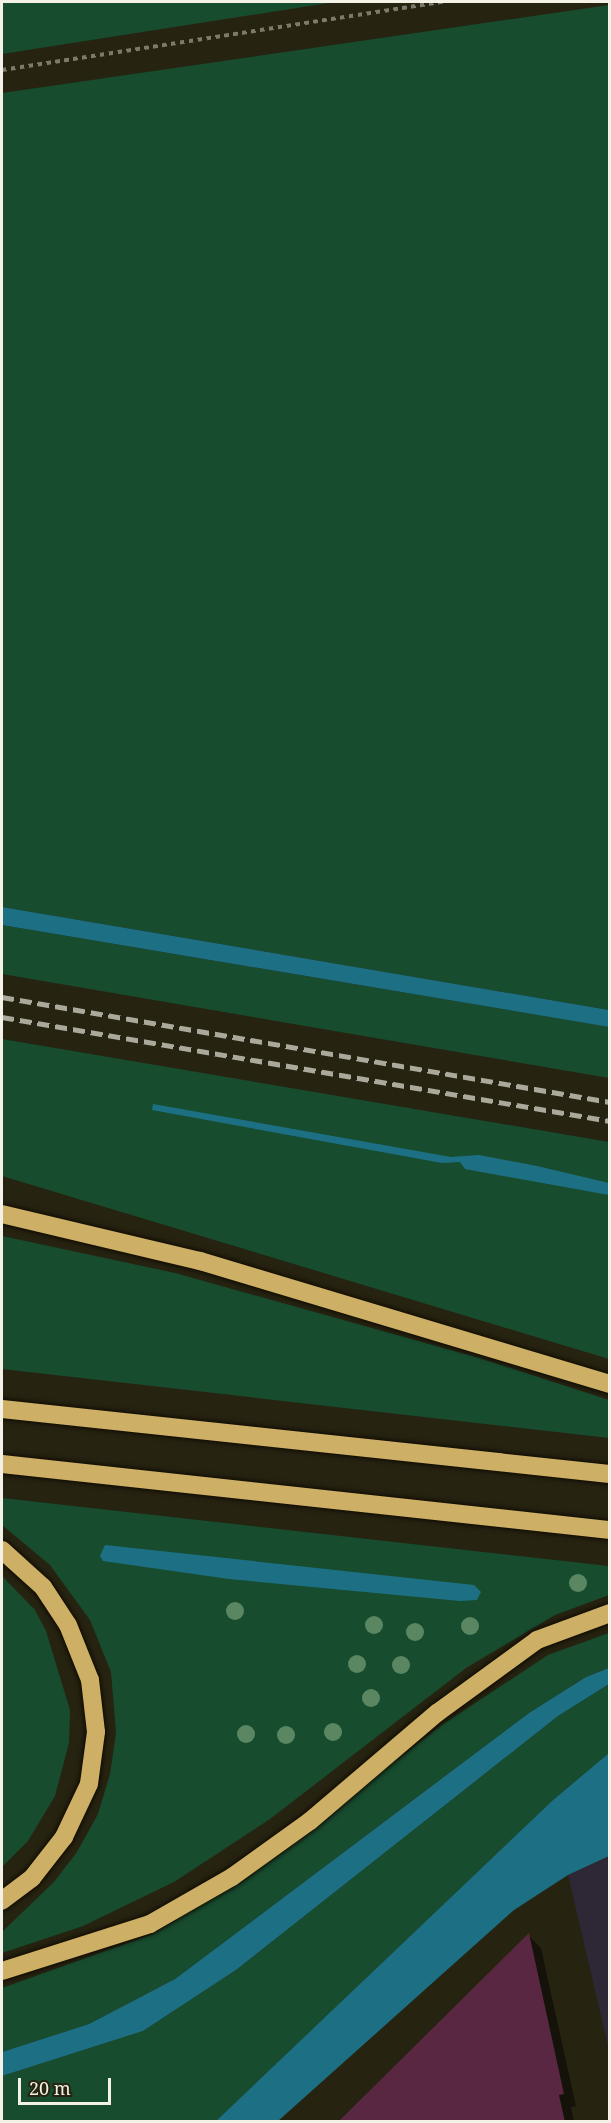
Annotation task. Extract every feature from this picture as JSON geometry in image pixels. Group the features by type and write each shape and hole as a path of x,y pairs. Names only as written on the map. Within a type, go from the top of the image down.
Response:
{"highway":[{"path":"2,1214 200,1261 609,1384"},
{"path":"2,1409 609,1474"},
{"path":"2,1464 609,1530"},
{"path":"2,1550 43,1587 68,1625 90,1680 96,1732 89,1784 64,1837 32,1878 2,1901"},
{"path":"2,1971 150,1924 232,1877 310,1821 437,1713 537,1641 609,1613"}],"path":[{"path":"2,70 443,2"}],"shaded area":[{"path":"609,1856 609,2050 568,1875"}],"green space":[{"path":"2,2 335,2 2,54"},
{"path":"609,5 609,1010 2,907 2,93"},
{"path":"2,925 609,1027 609,1078 2,974"},
{"path":"2,1039 609,1142 609,1359 2,1176"},
{"path":"2,1236 175,1273 479,1358 609,1400 609,1438 2,1369"},
{"path":"2,1498 609,1566 609,1595 555,1615 466,1668 270,1819 174,1882 83,1926 2,1953 2,1932 54,1882 77,1852 98,1814 110,1774 116,1733 111,1672 90,1620 50,1565 2,1525"},
{"path":"2,1576 35,1610 46,1631 70,1710 69,1743 55,1796 28,1841 2,1867"},
{"path":"609,1633 609,1668 586,1677 529,1713 175,1979 89,2024 2,2052 2,1988 153,1934 247,1876 442,1725 548,1655"},
{"path":"609,1684 609,1753 553,1800 216,2121 2,2121 2,2076 143,2031 236,1970 558,1716"}],"water":[{"path":"2,907 609,1010 609,1027 2,925"},
{"path":"153,1104 451,1157 479,1155 537,1166 609,1183 609,1195 465,1169 460,1162 442,1163 152,1110"},
{"path":"105,1545 474,1585 481,1592 477,1600 460,1601 229,1579 103,1561 100,1556"},
{"path":"609,1668 609,1684 558,1716 236,1970 143,2031 2,2076 2,2052 89,2024 175,1979 529,1713 586,1677"},
{"path":"609,1753 609,1856 568,1875 514,1910 278,2121 216,2121 553,1800"}],"building":[{"path":"529,1933 564,2094 559,2095 565,2122 338,2122"}],"railway":[{"path":"2,997 610,1102"},
{"path":"2,1017 610,1121"}]}
